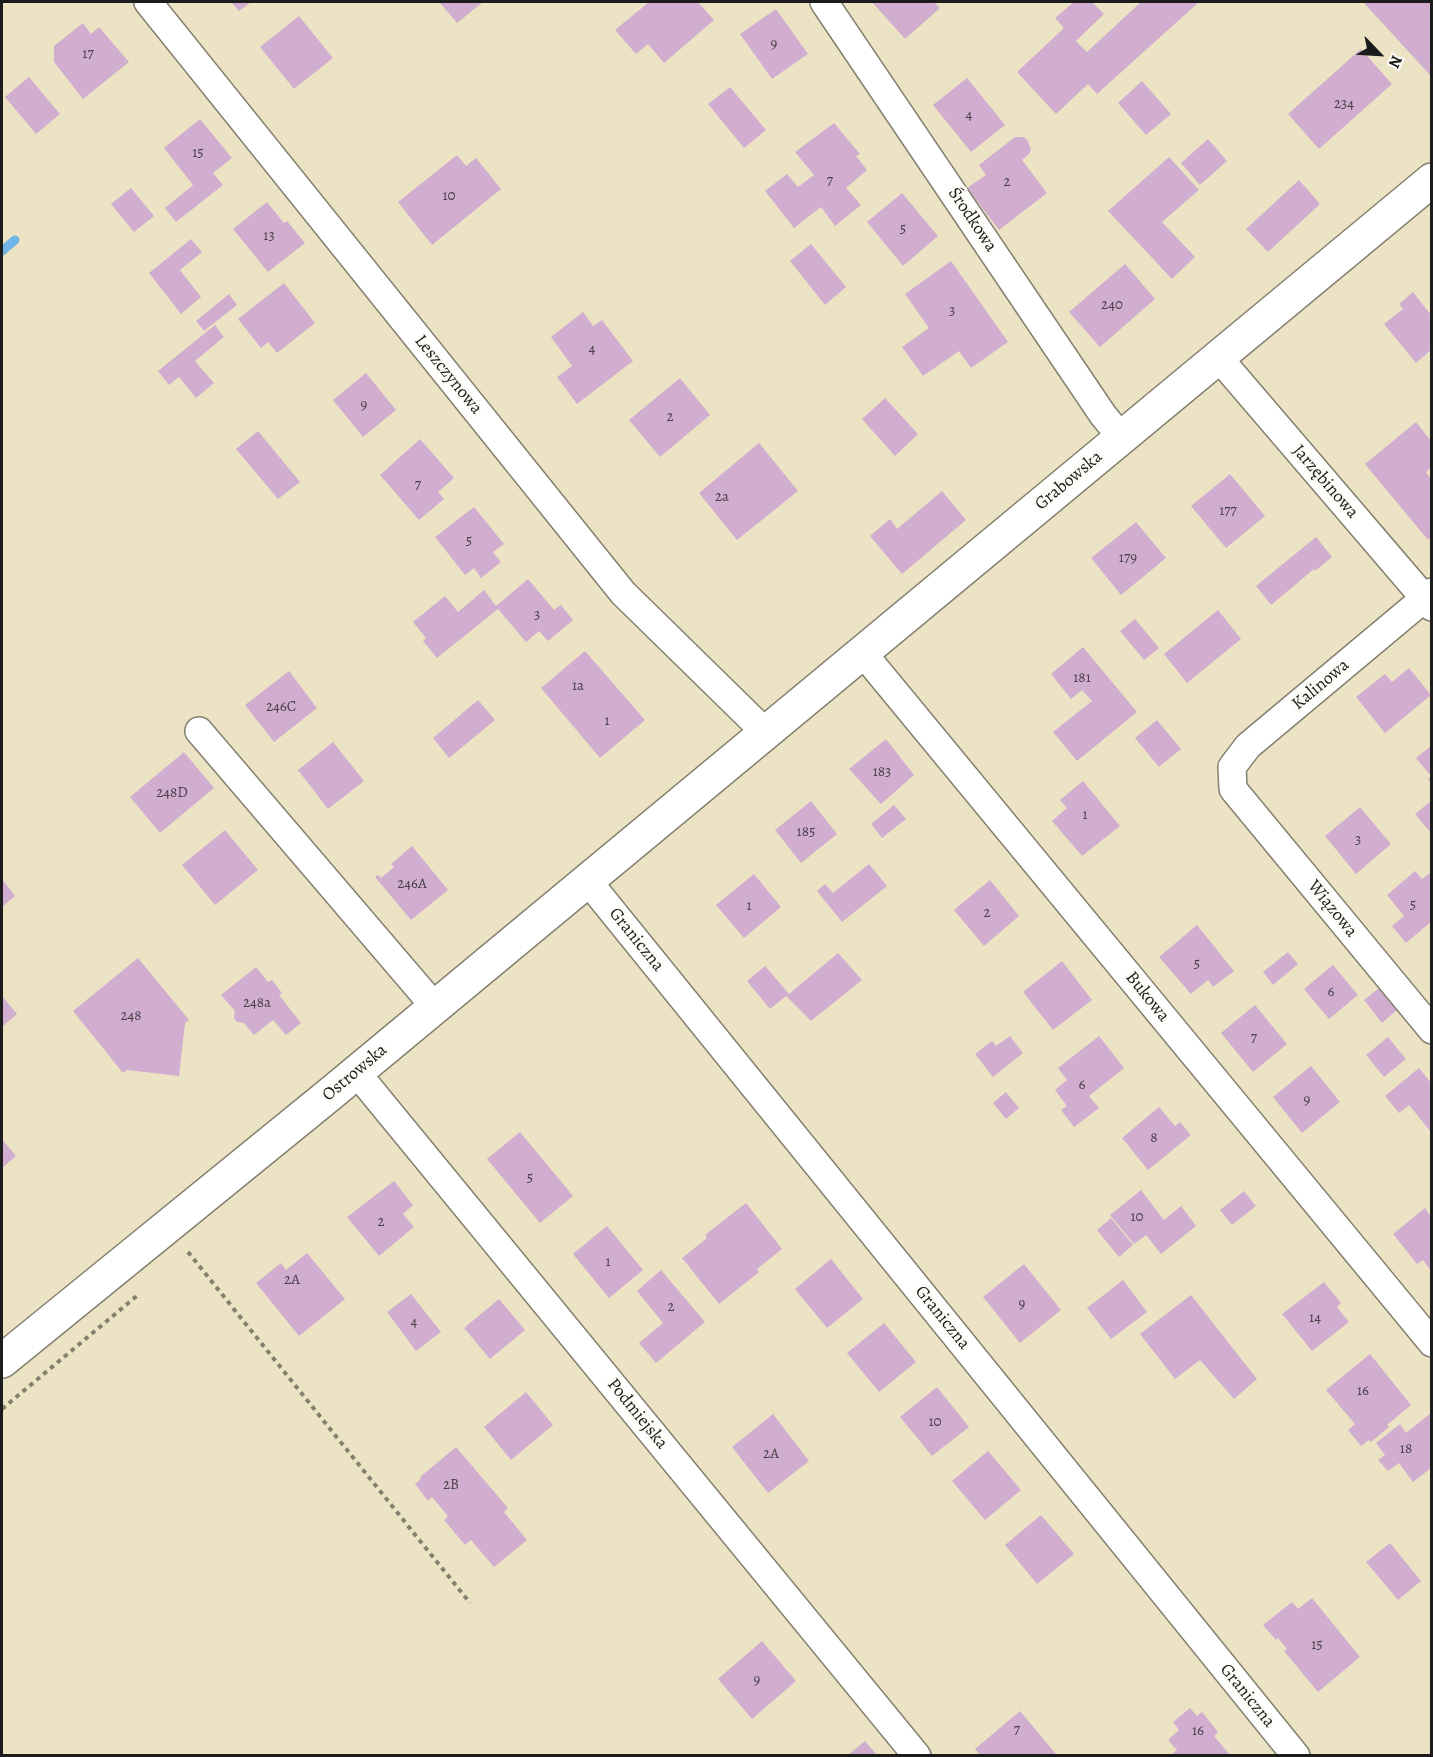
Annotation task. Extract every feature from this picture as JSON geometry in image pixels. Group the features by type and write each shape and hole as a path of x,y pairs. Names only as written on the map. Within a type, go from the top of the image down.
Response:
{"street":[{"name":"Leszczynowa","path":"148,2 623,592 765,732"},
{"name":"Środkowa","path":"825,2 1103,415 1121,437"},
{"name":"Grabowska","path":"705,781 1431,180"},
{"name":"Jarzębinowa","path":"1218,357 1429,599"},
{"name":"Kalinowa","path":"1233,789 1232,767 1248,746 1429,599"},
{"name":"Bukowa","path":"862,652 1431,1343"},
{"path":"199,731 435,1007"},
{"name":"Ostrowska","path":"2,1361 435,1007 705,781"},
{"name":"Wiązowa","path":"1233,789 1431,1030"},
{"name":"Graniczna","path":"587,880 1296,1755"},
{"name":"Podmiejska","path":"356,1072 917,1755"}],"path":[{"path":"166,1226 470,1603"}],"building":[{"path":"231,2 251,2 239,11"},
{"path":"483,2 457,23 440,3"},
{"path":"649,2 698,2 714,20 664,63 648,44 636,54 615,30"},
{"path":"872,2 934,2 940,8 905,39"},
{"path":"1074,2 1092,2 1104,14 1076,41 1087,52 1141,2 1199,2 1097,94 1088,84 1056,114 1017,72 1064,28 1055,18"},
{"path":"1363,2 1431,2 1431,76"},
{"path":"776,9 808,54 772,79 740,34"},
{"path":"299,16 333,58 294,89 260,47"},
{"path":"83,23 91,34 99,27 129,62 83,99 54,62 54,46"},
{"path":"1361,49 1392,84 1319,149 1288,114"},
{"path":"29,77 60,114 36,134 5,97"},
{"path":"967,78 1005,125 971,152 933,105"},
{"path":"1142,81 1171,114 1146,135 1118,103"},
{"path":"730,87 766,130 744,148 708,104"},
{"path":"200,119 232,158 213,173 223,185 176,222 165,208 193,185 164,148"},
{"path":"834,123 860,154 856,156 867,170 846,188 861,205 835,226 821,207 794,228 765,191 787,174 798,187 814,175 795,152"},
{"path":"1015,137 1024,137 1028,141 1031,150 1022,160 1047,193 999,230 967,188 986,175 979,165"},
{"path":"1208,139 1227,161 1200,185 1181,163"},
{"path":"457,155 466,166 476,158 501,189 432,245 398,202"},
{"path":"1169,157 1199,190 1162,222 1195,257 1172,279 1108,211"},
{"path":"1299,180 1320,204 1268,252 1246,229"},
{"path":"131,188 154,216 134,232 111,204"},
{"path":"902,193 938,236 903,266 867,222"},
{"path":"267,202 284,223 287,221 305,243 268,272 233,229"},
{"path":"191,239 202,252 180,270 201,297 181,314 149,273"},
{"path":"811,244 846,287 825,305 790,261"},
{"path":"951,261 1008,342 971,368 959,351 923,376 902,347 929,328 905,294"},
{"path":"1125,264 1155,299 1100,347 1069,312"},
{"path":"284,283 315,323 277,353 268,342 261,348 238,319"},
{"path":"1413,292 1431,315 1431,350 1416,363 1384,324 1403,309 1399,304"},
{"path":"229,294 237,305 204,331 196,321"},
{"path":"583,312 593,326 602,320 633,361 577,404 557,377 572,366 551,337"},
{"path":"215,325 224,337 195,361 214,383 196,398 179,377 169,385 158,371"},
{"path":"366,373 396,410 363,437 333,400"},
{"path":"680,378 710,415 660,457 629,420"},
{"path":"885,398 918,434 895,456 862,419"},
{"path":"1416,422 1431,441 1431,467 1426,472 1431,479 1431,537 1428,540 1365,464"},
{"path":"258,431 300,482 278,499 236,449"},
{"path":"420,439 454,478 438,492 444,499 419,520 380,475"},
{"path":"759,443 798,491 737,540 699,493"},
{"path":"1230,474 1265,516 1226,548 1191,506"},
{"path":"942,491 966,520 902,574 870,536 890,519 897,529"},
{"path":"474,507 504,544 493,552 501,562 481,578 474,568 465,575 435,537"},
{"path":"1136,522 1166,558 1121,595 1091,558"},
{"path":"1316,537 1332,557 1271,605 1256,586"},
{"path":"528,579 554,610 561,605 573,620 548,641 539,631 526,642 498,609 437,658 423,641 426,638 413,622 445,596 458,612 484,590 496,606"},
{"path":"1218,610 1241,639 1187,683 1164,654"},
{"path":"1135,619 1159,648 1144,660 1120,631"},
{"path":"1083,647 1137,712 1077,761 1053,732 1092,701 1082,690 1071,699 1051,674"},
{"path":"585,651 645,720 600,758 541,688"},
{"path":"1409,668 1431,695 1385,733 1356,697 1385,674 1392,682"},
{"path":"289,671 317,708 274,742 245,705"},
{"path":"478,700 495,720 449,758 433,738"},
{"path":"1157,720 1181,749 1159,767 1135,738"},
{"path":"886,739 914,775 881,804 849,769"},
{"path":"333,742 364,781 328,809 298,770"},
{"path":"1431,746 1431,776 1416,758"},
{"path":"184,752 214,788 160,833 130,797"},
{"path":"1083,781 1120,826 1082,856 1052,821 1067,808 1060,800"},
{"path":"811,801 837,834 801,863 775,830"},
{"path":"1431,801 1431,833 1415,814"},
{"path":"894,805 906,819 882,838 871,824"},
{"path":"1360,807 1391,844 1356,874 1325,836"},
{"path":"225,830 258,870 215,905 182,865"},
{"path":"412,846 448,890 411,920 375,877 378,875 381,878 394,867 391,864"},
{"path":"869,864 887,886 842,922 817,891 825,884 833,893"},
{"path":"1415,871 1422,879 1431,872 1431,922 1406,943 1392,926 1404,916 1387,895"},
{"path":"754,874 781,907 744,938 716,905"},
{"path":"2,879 15,896 2,907"},
{"path":"990,880 1019,916 984,946 954,910"},
{"path":"1197,925 1234,971 1213,987 1208,980 1191,994 1159,957"},
{"path":"1288,952 1298,964 1273,985 1263,972"},
{"path":"838,953 862,980 811,1021 786,996 770,1009 747,981 765,966 789,994"},
{"path":"138,958 189,1020 185,1023 179,1076 127,1070 123,1073 73,1011"},
{"path":"1062,961 1092,1000 1053,1030 1023,992"},
{"path":"1333,965 1358,995 1329,1019 1304,989"},
{"path":"256,967 268,982 272,980 282,993 279,995 301,1023 286,1035 273,1020 254,1035 244,1023 237,1022 234,1018 235,1011 221,995"},
{"path":"1379,988 1397,1010 1382,1023 1364,1000"},
{"path":"2,996 17,1014 2,1027"},
{"path":"1255,1005 1287,1044 1253,1072 1221,1033"},
{"path":"1010,1036 1023,1053 993,1077 975,1054 992,1041 996,1046"},
{"path":"1099,1036 1124,1068 1089,1096 1099,1108 1074,1127 1061,1110 1067,1106 1055,1090 1067,1080 1058,1068"},
{"path":"1388,1037 1406,1059 1384,1077 1366,1055"},
{"path":"1311,1066 1340,1102 1302,1133 1273,1097"},
{"path":"1419,1068 1431,1083 1431,1132 1409,1105 1399,1113 1385,1096"},
{"path":"1006,1092 1019,1108 1006,1119 993,1103"},
{"path":"1159,1107 1175,1126 1180,1122 1191,1135 1148,1170 1122,1138"},
{"path":"520,1132 573,1196 540,1223 487,1159"},
{"path":"2,1139 16,1156 2,1168"},
{"path":"394,1181 413,1205 403,1214 414,1227 379,1256 347,1217"},
{"path":"1141,1190 1164,1220 1181,1206 1196,1226 1161,1254 1146,1235 1134,1244 1110,1215"},
{"path":"1244,1191 1256,1206 1232,1225 1220,1210"},
{"path":"746,1203 782,1249 757,1269 759,1272 719,1304 682,1258 707,1238 705,1235"},
{"path":"1425,1208 1431,1217 1431,1271 1423,1260 1417,1264 1393,1234"},
{"path":"1111,1218 1133,1245 1119,1257 1097,1230"},
{"path":"607,1226 643,1270 609,1298 573,1254"},
{"path":"307,1253 345,1299 299,1336 256,1283 281,1263 286,1270"},
{"path":"831,1259 863,1299 827,1328 795,1289"},
{"path":"1024,1264 1061,1310 1020,1343 983,1297"},
{"path":"661,1270 705,1322 656,1363 639,1343 663,1323 637,1291"},
{"path":"1123,1280 1147,1312 1111,1339 1087,1308"},
{"path":"1324,1282 1341,1303 1337,1307 1349,1322 1312,1351 1282,1314"},
{"path":"411,1294 441,1332 416,1351 387,1312"},
{"path":"1191,1295 1257,1379 1234,1399 1200,1360 1175,1379 1140,1334"},
{"path":"499,1299 525,1330 490,1359 464,1328"},
{"path":"884,1323 916,1362 879,1392 847,1353"},
{"path":"1370,1354 1411,1405 1371,1442 1369,1440 1361,1446 1348,1430 1355,1424 1326,1390"},
{"path":"937,1387 969,1427 932,1456 900,1417"},
{"path":"526,1392 553,1425 511,1460 484,1427"},
{"path":"1431,1413 1431,1468 1413,1482 1399,1463 1388,1471 1378,1460 1385,1455 1376,1443 1400,1424 1406,1433"},
{"path":"773,1414 809,1461 768,1493 732,1447"},
{"path":"456,1447 508,1508 504,1512 527,1540 494,1567 471,1540 465,1545 444,1520 448,1516 432,1497 428,1501 415,1484 421,1479 420,1477"},
{"path":"988,1451 1021,1490 985,1520 952,1481"},
{"path":"1041,1515 1074,1554 1037,1584 1005,1545"},
{"path":"1390,1543 1421,1581 1398,1600 1366,1562"},
{"path":"1312,1598 1360,1657 1318,1692 1284,1651 1287,1649 1278,1638 1276,1640 1263,1625 1292,1602 1298,1609"},
{"path":"762,1641 796,1681 752,1719 718,1679"},
{"path":"1190,1708 1197,1716 1202,1712 1218,1732 1214,1736 1230,1755 1171,1755 1177,1750 1168,1740 1179,1730 1173,1722"},
{"path":"1020,1711 1056,1754 980,1755 975,1749"},
{"path":"865,1741 877,1755 848,1755"}],"waterway":[{"path":"2,251 15,240"}]}
